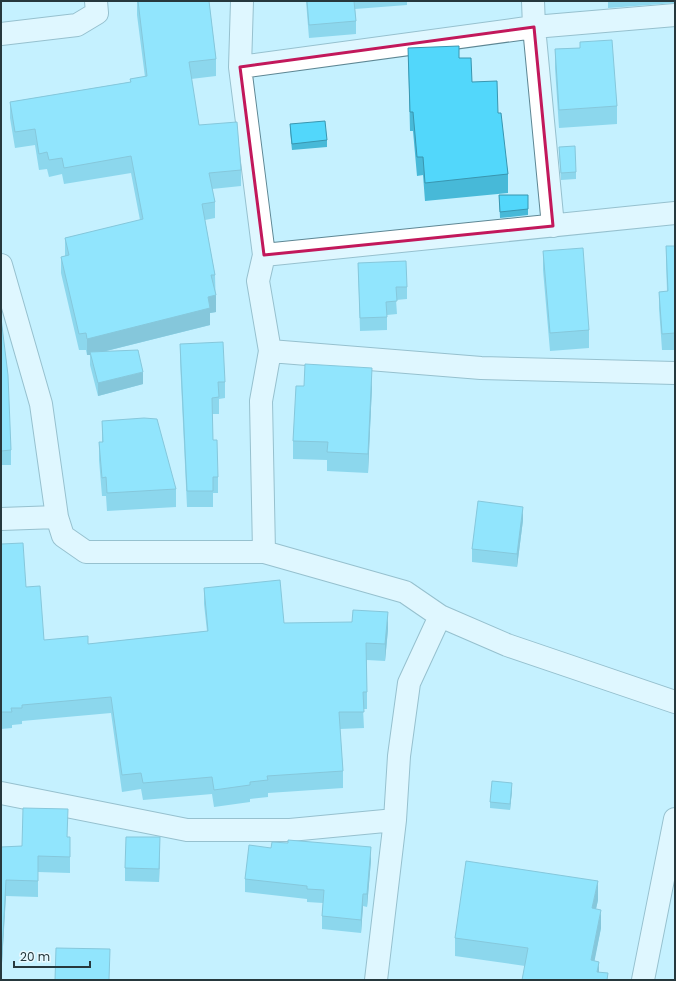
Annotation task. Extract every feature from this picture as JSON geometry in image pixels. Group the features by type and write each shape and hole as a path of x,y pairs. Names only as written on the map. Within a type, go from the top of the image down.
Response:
{"street":[{"path":"1,34 77,25 96,13 96,1"},
{"path":"242,1 240,67 264,255 258,281 270,352 261,401 264,552"},
{"path":"534,1 534,27 553,226"},
{"path":"240,67 534,27 675,15"},
{"path":"264,255 675,213"},
{"path":"1,265 41,404 57,517 63,536 86,552 264,552 405,592 440,616 507,645 675,702"},
{"path":"270,352 481,368 675,373"},
{"path":"1,519 57,517"},
{"path":"376,980 395,820 399,756 409,683 440,616"},
{"path":"1,793 188,830 290,830 395,820"},
{"path":"643,980 675,818"}],"highlighted area":[{"path":"534,27 553,226 264,255 240,67"}],"building":[{"path":"138,1 209,1 216,59 189,62 199,125 237,122 241,170 209,173 215,202 202,204 215,275 211,275 216,295 208,297 210,308 87,339 86,333 79,334 61,257 69,255 65,238 143,219 131,156 64,168 62,158 49,160 47,152 39,154 35,129 15,132 10,102 131,82 130,79 147,76"},
{"path":"307,1 354,1 356,21 309,25"},
{"path":"612,40 617,106 559,110 555,49 580,48 580,42"},
{"path":"459,46 459,58 471,58 472,82 497,81 498,113 501,113 508,174 425,183 423,157 417,157 413,112 410,112 408,48"},
{"path":"325,121 327,140 292,144 290,124"},
{"path":"575,146 576,172 561,173 559,147"},
{"path":"499,195 528,195 528,209 500,212"},
{"path":"666,246 675,246 675,333 662,334 659,292 668,291"},
{"path":"583,248 589,330 550,333 543,251"},
{"path":"406,261 407,287 396,287 397,301 386,302 387,317 360,318 358,263"},
{"path":"1,318 8,375 11,450 1,451"},
{"path":"223,342 225,382 218,382 219,397 212,398 213,440 217,440 218,477 213,477 213,491 187,491 180,344"},
{"path":"138,350 143,372 98,383 90,352"},
{"path":"305,364 372,368 368,454 327,452 328,442 293,441 296,386 304,386"},
{"path":"144,418 157,419 176,489 107,493 106,477 102,478 99,442 103,442 102,421"},
{"path":"478,501 523,507 517,554 472,549"},
{"path":"23,543 26,587 40,586 44,640 88,636 88,644 208,631 204,588 280,580 284,623 352,622 353,610 388,612 385,644 366,643 367,692 363,692 364,712 339,712 343,771 267,776 268,780 250,782 250,785 214,790 212,777 143,783 141,773 122,775 111,697 22,705 22,708 11,708 12,712 1,712 1,544"},
{"path":"492,781 512,783 510,804 490,802"},
{"path":"23,808 68,809 67,837 70,837 70,857 38,856 38,881 6,880 1,972 1,847 22,846"},
{"path":"126,837 160,837 159,869 125,868"},
{"path":"288,840 371,847 367,894 363,894 361,920 322,916 324,890 307,889 307,886 245,879 249,845 271,848 272,842 288,843"},
{"path":"466,861 598,881 592,908 601,910 591,960 599,962 597,972 608,973 607,980 522,980 528,948 455,938"},
{"path":"56,948 110,949 109,980 55,980"}]}
